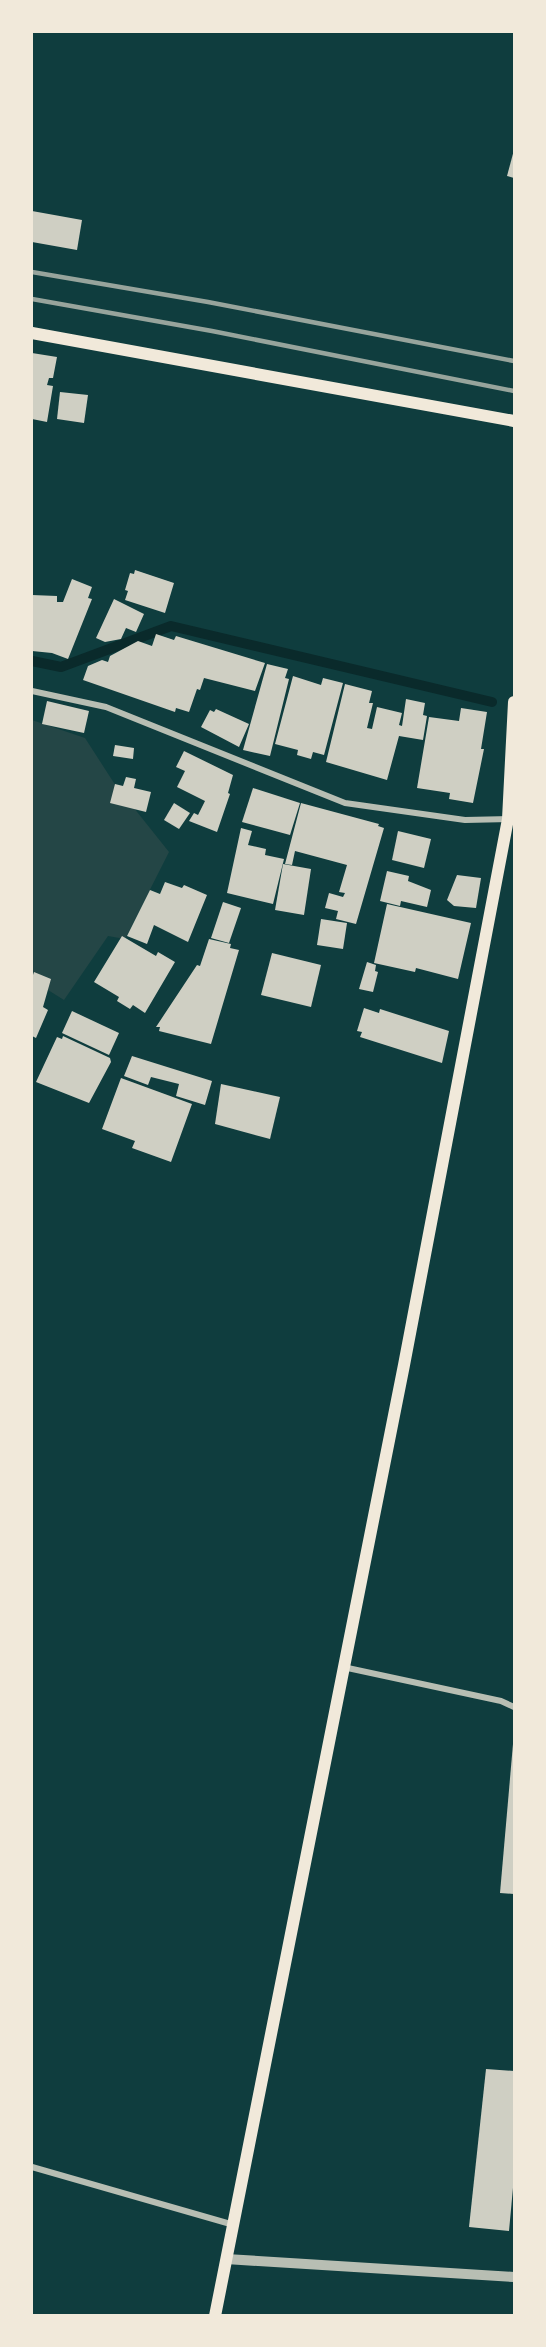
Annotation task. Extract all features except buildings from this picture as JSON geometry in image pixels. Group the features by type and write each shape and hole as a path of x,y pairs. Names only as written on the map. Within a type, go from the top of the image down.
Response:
{"main road":[{"path":"32,333 514,421"},
{"path":"215,2316 235,2225 342,1667 511,819 514,702"}],"street":[{"path":"32,691 105,707 345,803 465,820 511,819"},
{"path":"342,1667 501,1701 514,1707"},
{"path":"32,2167 235,2225"},
{"path":"226,2259 514,2277"}],"shaded area":[{"path":"32,720 85,738 114,783 169,852 125,939 108,936 64,1000 32,980"}],"waterway":[{"path":"32,661 61,667 171,626 492,702"}],"railway":[{"path":"32,272 208,302 514,361"},
{"path":"32,299 212,331 514,391"}]}
